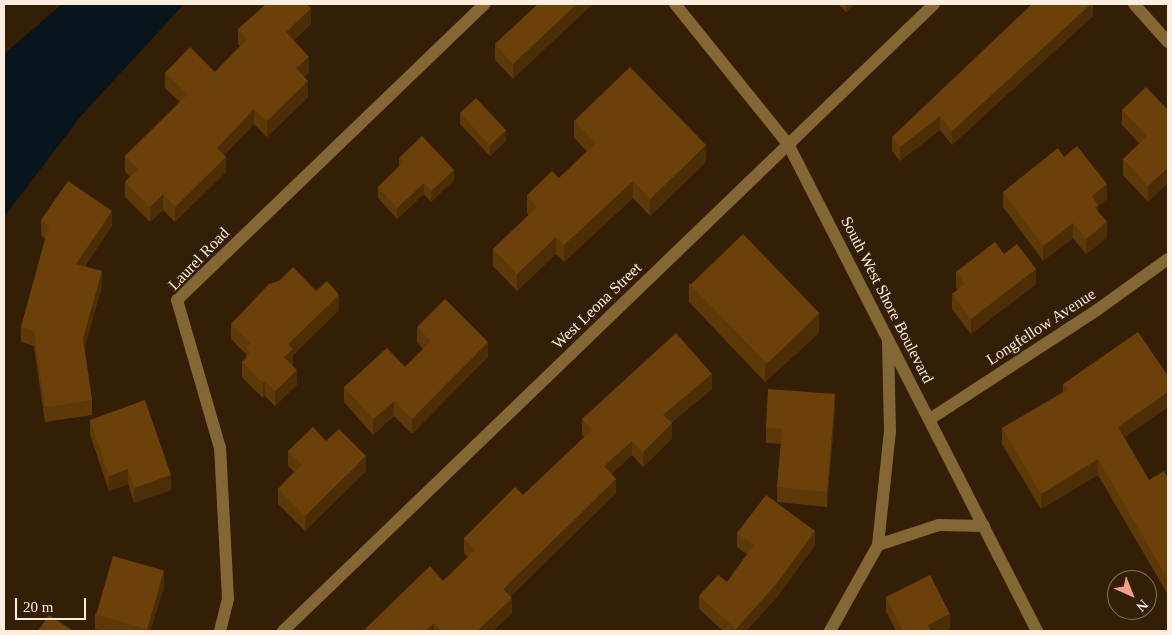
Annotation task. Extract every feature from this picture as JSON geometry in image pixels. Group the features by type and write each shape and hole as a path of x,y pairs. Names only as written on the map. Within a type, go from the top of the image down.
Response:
{"street":[{"name":"Laurel Road","path":"220,631 228,599 220,448 177,300 485,4"},
{"name":"South West Shore Boulevard","path":"675,4 788,144 1037,631"},
{"name":"West Leona Street","path":"284,631 934,4"},
{"path":"1134,4 1168,42"},
{"name":"Longfellow Avenue","path":"930,419 1097,310 1168,259"},
{"path":"830,631 878,545 890,431 888,338"},
{"path":"878,545 939,525 984,526"}],"shaded area":[{"path":"62,4 184,4 81,116 4,217 4,54"}],"building":[{"path":"266,4 307,4 311,9 286,32 309,57 296,68 308,81 267,121 254,109 217,148 226,157 175,207 163,194 150,207 125,182 138,169 125,156 188,94 165,73 190,47 215,72 247,39 238,29"},
{"path":"538,4 577,4 513,64 495,44"},
{"path":"1032,4 1091,4 952,131 940,116 900,147 892,137"},
{"path":"630,67 706,145 650,199 633,181 564,245 556,237 517,274 493,249 537,207 527,195 552,171 559,178 596,143 574,121"},
{"path":"1146,87 1168,110 1168,168 1148,186 1123,159 1147,136 1122,110"},
{"path":"476,98 506,130 490,145 460,113"},
{"path":"422,136 454,170 431,191 424,183 397,208 378,187 404,162 399,158"},
{"path":"1077,146 1107,184 1092,196 1098,205 1095,208 1107,222 1086,239 1073,223 1043,246 1003,192 1058,148 1064,157"},
{"path":"68,181 112,211 76,264 102,271 83,338 92,400 45,407 34,331 21,327 49,226 41,220"},
{"path":"743,234 819,313 767,364 690,285"},
{"path":"995,242 1004,254 1017,244 1036,269 971,319 952,294 965,284 956,272"},
{"path":"293,267 316,291 327,281 339,295 288,344 293,349 284,357 297,370 275,391 265,381 263,383 242,362 251,353 246,348 250,343 231,324 269,284 279,281"},
{"path":"445,299 488,342 412,419 394,401 373,419 344,387 387,348 405,367 431,341 417,327"},
{"path":"1138,332 1168,376 1168,392 1118,427 1149,480 1164,471 1168,478 1168,580 1098,459 1041,494 1002,428 1068,390 1063,384"},
{"path":"676,333 712,374 663,415 672,423 643,452 632,441 604,466 616,479 503,589 512,598 477,631 442,631 434,623 425,631 367,631 365,629 430,566 443,581 475,550 464,538 515,487 523,495 592,430 582,419"},
{"path":"768,389 835,394 827,492 777,487 782,429 766,428"},
{"path":"145,400 171,475 134,488 128,469 109,476 90,420"},
{"path":"313,427 326,441 339,429 366,456 305,516 278,489 302,465 288,451"},
{"path":"766,495 815,531 777,583 736,629 699,596 718,575 727,582 754,545 737,533"},
{"path":"113,556 164,571 147,629 96,615"},
{"path":"930,575 950,614 928,625 931,631 903,631 886,597"},
{"path":"49,615 73,631 38,631"}]}
